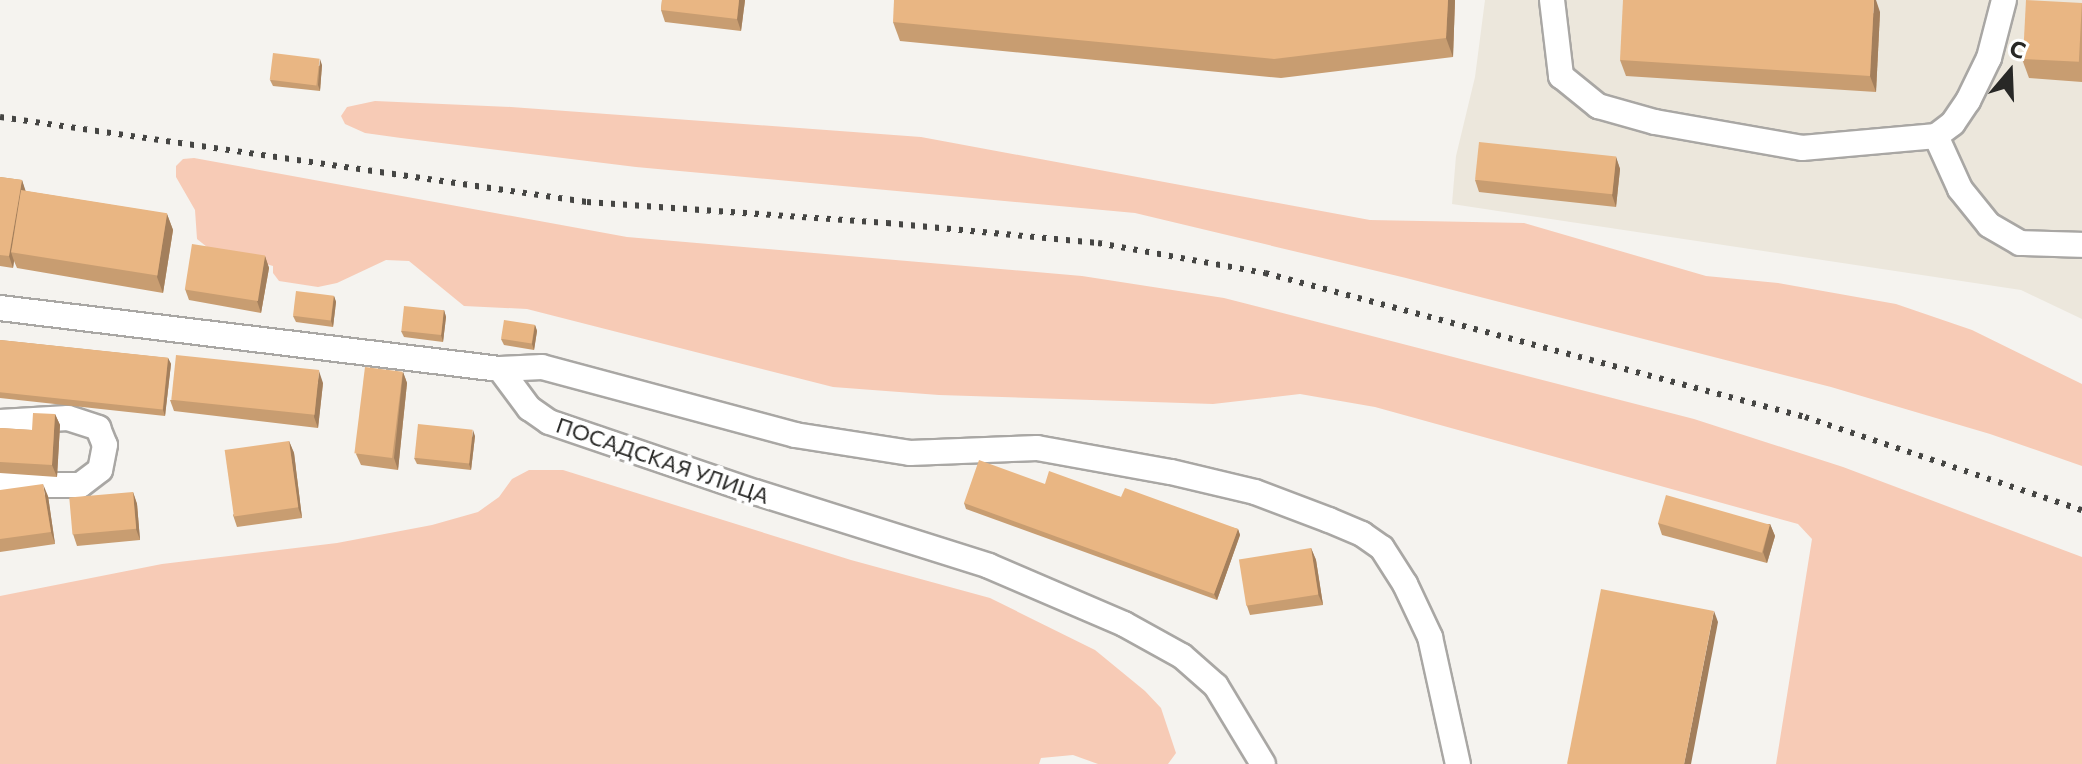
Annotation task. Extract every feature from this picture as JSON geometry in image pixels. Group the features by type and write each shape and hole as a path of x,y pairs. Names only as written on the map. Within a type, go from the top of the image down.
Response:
{"lane":[{"path":"1552,0 1561,76 1598,106 1655,122 1802,148 1936,136 1953,123 1968,101 1989,58 2004,0"},
{"path":"1936,136 1960,189 1989,225 2020,243 2082,245"},
{"path":"0,308 500,369 542,367 795,435 910,453 1037,448 1171,472 1255,492 1362,534 1382,548 1405,584 1430,637 1458,764"},
{"name":"ПОСАДСКАЯ УЛИЦА","path":"500,369 529,408 549,422 755,492 989,566 1124,624 1182,656 1216,686 1263,764"},
{"path":"0,422 52,416 77,420 98,428 105,445 100,470 80,485 0,485"}],"shaded area":[{"path":"1485,0 2082,0 2082,319 2021,290 1452,204 1456,156 1475,77"},
{"path":"375,101 511,107 921,137 1370,220 1524,223 1706,276 1778,283 1896,304 1972,330 2082,384 2082,466 1990,434 1831,387 1406,278 1135,213 636,167 365,133 345,124 341,116 347,107"},
{"path":"194,158 627,237 1082,276 1224,298 1694,419 1843,467 2082,557 2082,764 1776,764 1812,539 1798,524 1375,407 1300,394 1213,404 939,395 833,387 527,309 464,306 409,261 386,260 337,283 318,287 279,281 273,273 273,266 207,247 197,239 195,210 176,177 176,166 183,159"},
{"path":"529,470 563,470 851,560 990,598 1095,650 1145,691 1161,708 1176,753 1168,764 1098,764 1073,755 1041,758 1039,764 0,764 0,596 162,564 337,543 432,525 478,512 499,497 512,479"}],"building":[{"path":"662,0 739,0 737,19 661,10"},
{"path":"894,0 1448,0 1446,38 1274,59 893,22"},
{"path":"1623,0 1874,0 1870,76 1620,60"},
{"path":"2026,0 2082,3 2079,62 2023,59"},
{"path":"273,53 320,59 316,86 270,80"},
{"path":"1479,142 1616,156 1612,194 1475,180"},
{"path":"0,177 22,180 9,256 0,255"},
{"path":"21,190 167,213 157,275 11,252"},
{"path":"192,244 265,256 258,301 185,289"},
{"path":"296,291 334,296 331,320 293,316"},
{"path":"404,306 444,310 441,335 401,331"},
{"path":"504,320 535,325 532,344 501,339"},
{"path":"0,340 168,358 163,409 0,392"},
{"path":"176,355 319,370 315,415 171,400"},
{"path":"365,367 403,372 392,458 354,453"},
{"path":"33,413 55,414 52,465 0,462 0,428 32,430"},
{"path":"418,424 473,430 469,464 414,458"},
{"path":"289,441 298,507 234,516 225,450"},
{"path":"979,460 1045,484 1049,471 1121,497 1125,488 1238,529 1214,594 964,503"},
{"path":"43,484 51,532 0,539 0,490"},
{"path":"133,492 136,529 72,534 69,498"},
{"path":"1666,495 1770,525 1762,553 1658,523"},
{"path":"1311,548 1318,594 1246,606 1239,559"},
{"path":"1601,589 1714,611 1684,764 1567,764"}],"railway":[{"path":"0,117 587,202 887,223 1098,243 1265,273 1805,417 2082,510"}]}
